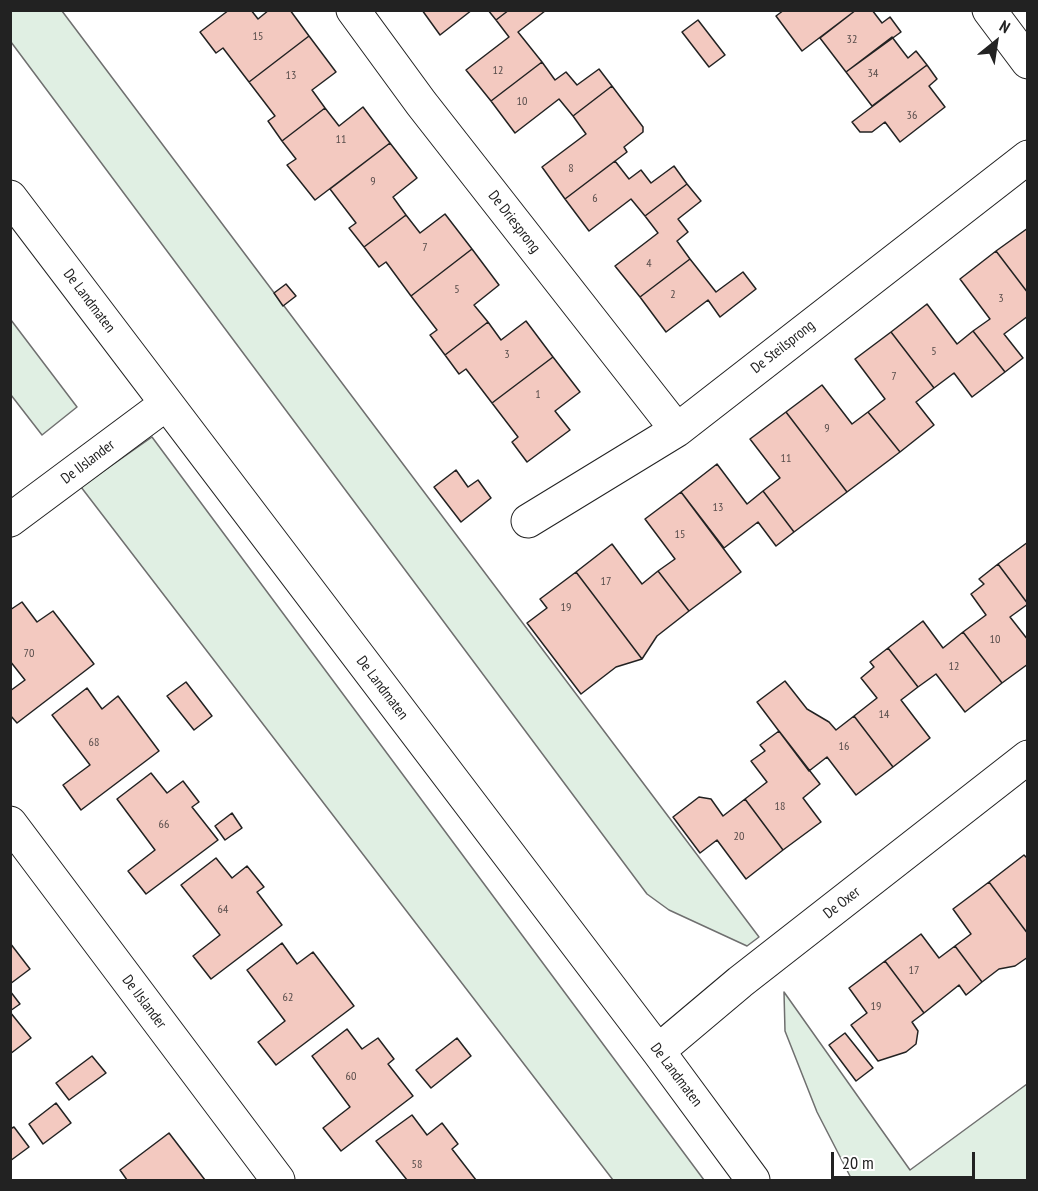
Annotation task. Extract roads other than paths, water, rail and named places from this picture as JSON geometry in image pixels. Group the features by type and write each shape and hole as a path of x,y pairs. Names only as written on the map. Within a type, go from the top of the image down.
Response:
{"street":[{"name":"De Driesprong","path":"353,10 428,112 677,430"},
{"path":"989,10 1028,62"},
{"name":"De Steilsprong","path":"528,521 677,430 1028,157"},
{"name":"De Landmaten","path":"10,197 658,1051 753,1180"},
{"name":"De IJslander","path":"10,520 166,404"},
{"name":"De Oxer","path":"658,1051 1028,757"},
{"name":"De IJslander","path":"10,823 279,1180"}]}
